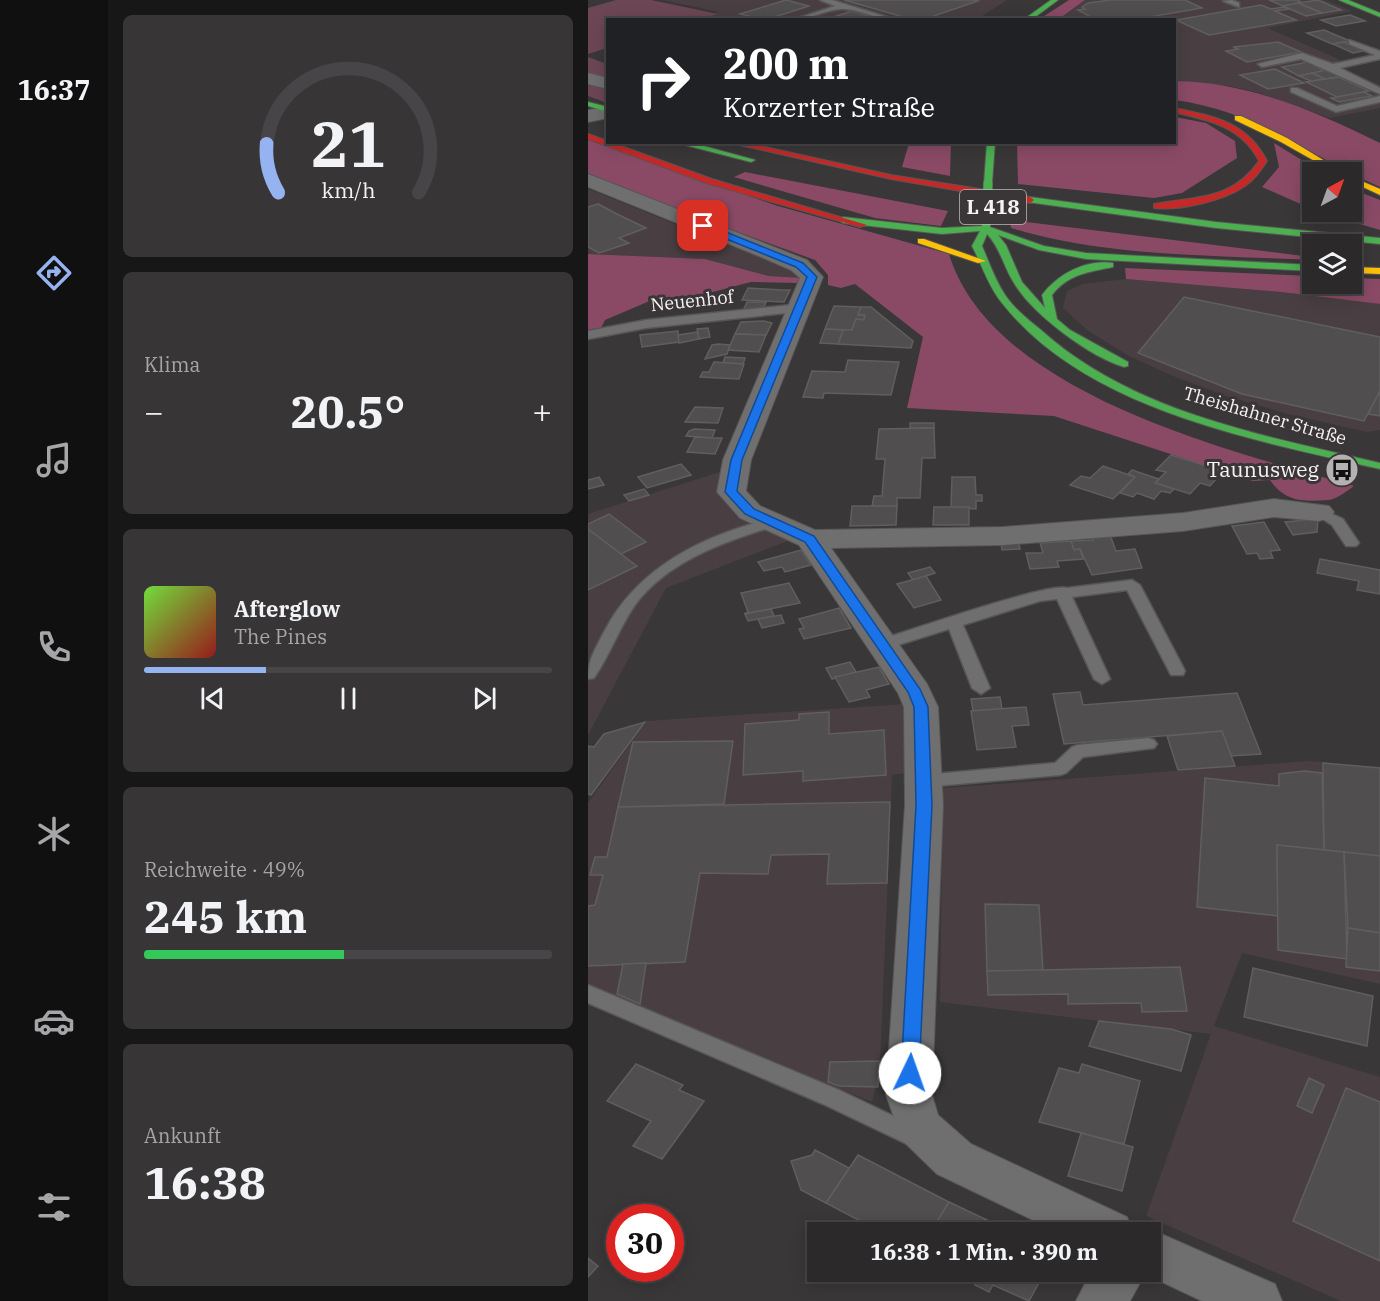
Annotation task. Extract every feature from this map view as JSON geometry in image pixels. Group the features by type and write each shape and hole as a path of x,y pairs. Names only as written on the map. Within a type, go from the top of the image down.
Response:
{"main road":[{"path":"1029,18 1055,0"},
{"path":"1342,0 1380,15"},
{"path":"1176,102 1219,112 1249,122 1321,162"},
{"name":"L 418","path":"1014,198 1120,206 1173,204 1225,193 1243,184 1261,167 1262,156 1250,139 1217,121 1176,111"},
{"name":"L 418","path":"588,136 606,143"},
{"name":"L 418","path":"610,144 709,181 939,246 981,261"},
{"name":"L 418","path":"686,144 825,176 967,203 1147,230 1302,248"},
{"name":"L 418","path":"739,144 866,172 1014,198 1177,221 1380,241"},
{"name":"Theishahner Straße","path":"991,144 987,221 977,243 981,261 991,284 1037,338 1070,362 1198,419 1380,466"},
{"path":"1362,184 1380,192"},
{"path":"843,220 942,231 987,221 1002,244 1018,283 1052,319 1066,332 1100,352 1140,371"},
{"name":"L 418","path":"987,221 1024,243 1054,251 1101,257 1302,268"},
{"path":"1362,253 1380,255"},
{"name":"L 418","path":"1052,319 1047,295 1052,286 1070,274 1105,265 1184,262"},
{"path":"1362,271 1380,272"}],"street":[{"path":"588,78 606,83"},
{"path":"588,180 799,265 812,277 736,460 731,492 750,512 770,523 810,539 932,539 1172,523 1275,508 1319,512"},
{"path":"810,539 915,692 921,707 924,781 909,1095 918,1126 954,1159 1087,1222"},
{"path":"1161,1257 1257,1301"},
{"path":"1101,1301 1114,1282"}],"lane":[{"path":"824,0 886,18"},
{"path":"803,18 843,6"},
{"path":"1352,42 1380,55"},
{"path":"1332,67 1380,55"},
{"path":"1262,64 1302,56 1332,67 1380,91"},
{"path":"1294,90 1336,109 1380,99"},
{"name":"Neuenhof","path":"588,335 646,324 801,308"},
{"path":"1319,512 1338,522 1351,543"},
{"path":"588,674 601,657 635,595 661,573 725,536 770,523"},
{"path":"882,645 1061,591 1132,585 1177,671"},
{"path":"1061,591 1102,679"},
{"path":"954,623 981,688"},
{"path":"924,781 1060,769 1078,751 1148,744"},
{"path":"588,994 831,1097 941,1149"}],"shaded area":[{"path":"616,0 651,0 718,14 703,18 606,18 606,48 588,54 588,8"},
{"path":"663,0 1007,0 979,18 702,18 719,12"},
{"path":"1069,0 1085,0 1060,18 1041,18"},
{"path":"1085,0 1325,0 1352,11 1268,28 1338,59 1346,70 1380,85 1380,108 1330,118 1260,93 1230,86 1176,81 1176,18 1062,18"},
{"path":"588,57 606,64 606,103 588,96"},
{"path":"1176,81 1229,87 1280,100 1380,143 1380,187 1362,179 1362,162 1330,162 1258,124 1233,114 1176,100"},
{"path":"1176,117 1206,123 1235,141 1237,158 1182,193 1154,198 1018,184 1017,144 1176,144"},
{"path":"588,140 778,206 949,254 973,302 1013,344 1063,379 1121,409 1182,434 1244,455 1354,486 1332,499 1320,501 1296,499 1282,493 1270,480 1253,481 1054,416 907,408 923,337 855,284 841,288 828,285 828,275 815,260 650,200 588,173"},
{"path":"1274,143 1305,162 1302,162 1302,205 1262,187 1279,167"},
{"path":"909,144 951,144 950,176 902,167"},
{"path":"745,172 948,211 941,226 875,218 734,177"},
{"path":"588,189 680,226 786,264 803,278 769,276 705,259 588,254"},
{"path":"1362,193 1380,200 1380,230 1353,222 1362,222"},
{"path":"1010,220 1302,256 1302,260 1122,250 1085,245 1011,228"},
{"path":"588,254 705,259 769,276 803,278 799,283 751,282 705,294 652,300 605,320 601,328 588,331"},
{"path":"1125,268 1302,276 1302,294 1362,294 1362,278 1380,279 1380,304 1281,292 1126,279"},
{"path":"1126,279 1281,292 1380,304 1380,430 1367,432 1288,414 1226,396 1173,376 1129,356 1087,330 1063,308 1067,291 1083,284"},
{"path":"723,471 790,540 666,588 588,735 588,514"},
{"path":"907,704 912,772 892,775 880,1067 872,1102 588,984 588,803 647,721"},
{"path":"1310,761 1380,767 1380,984 1242,953 1214,1026 1380,1077 1380,1301 1341,1301 1146,1216 1211,1034 940,1002 943,788"}],"building":[{"path":"786,0 809,6 771,18 757,18 740,14"},
{"path":"844,0 978,1 928,18 907,18"},
{"path":"1110,0 1185,0 1202,8 1144,18 1092,18 1078,10 1085,9 1082,7 1088,3"},
{"path":"1269,0 1297,0 1303,3 1283,6"},
{"path":"1318,0 1341,10 1322,13 1298,3"},
{"path":"1298,3 1322,13 1306,16 1283,6"},
{"path":"1261,5 1271,9 1284,7 1289,9 1275,11 1296,20 1209,35 1176,20"},
{"path":"852,11 875,18 830,18"},
{"path":"1350,15 1365,21 1336,26 1321,20"},
{"path":"1324,30 1350,41 1332,44 1307,33"},
{"path":"1278,42 1301,52 1247,62 1226,51 1238,49 1233,47"},
{"path":"1344,42 1363,51 1353,53 1333,44"},
{"path":"1308,62 1325,71 1299,76 1282,67"},
{"path":"1275,69 1304,83 1268,89 1240,75"},
{"path":"1326,70 1340,77 1325,79 1312,73"},
{"path":"1312,73 1325,79 1311,81 1299,76"},
{"path":"1339,77 1369,91 1337,97 1306,82"},
{"path":"1364,92 1372,96 1339,102 1331,98"},
{"path":"598,204 646,228 619,238 629,243 599,253 588,247 588,207"},
{"path":"748,288 790,290 784,302 742,300"},
{"path":"1184,297 1380,337 1380,391 1364,421 1242,394 1138,353"},
{"path":"747,302 766,302 764,307 744,309"},
{"path":"834,306 861,307 858,315 865,315 864,320 856,319 852,330 825,329"},
{"path":"861,307 871,307 913,341 911,348 838,344 843,330 852,330 856,319 864,320 865,315 858,315"},
{"path":"741,322 772,323 766,335 735,334"},
{"path":"708,328 710,337 699,339 697,329"},
{"path":"825,329 843,330 838,344 820,343"},
{"path":"678,331 679,342 642,347 640,335"},
{"path":"697,332 699,339 679,343 678,335"},
{"path":"735,334 766,335 759,352 728,350"},
{"path":"712,345 730,345 727,354 705,359"},
{"path":"725,357 745,358 743,364 723,363"},
{"path":"848,360 899,362 891,395 824,393 823,398 803,397 812,371 845,372"},
{"path":"714,362 744,364 739,379 700,377 703,372 709,372"},
{"path":"1380,391 1380,416 1368,414"},
{"path":"695,407 723,408 718,423 685,422"},
{"path":"910,423 934,423 934,428 910,428"},
{"path":"934,428 935,458 922,458 920,498 897,498 897,506 872,506 874,496 882,496 885,459 876,459 879,429"},
{"path":"694,429 715,430 712,438 686,436"},
{"path":"695,437 722,438 715,454 687,452"},
{"path":"1171,455 1223,471 1210,486 1200,483 1190,494 1155,483 1166,472 1156,470"},
{"path":"681,464 691,475 647,488 638,477"},
{"path":"1103,466 1135,477 1113,499 1070,485 1081,476 1090,478"},
{"path":"1132,470 1159,479 1155,483 1174,489 1170,493 1161,491 1154,499 1137,493 1133,497 1120,493 1135,477 1128,474"},
{"path":"599,477 604,485 588,489 588,480"},
{"path":"952,477 975,477 976,495 982,495 982,501 976,501 976,509 951,507"},
{"path":"644,489 649,495 629,501 624,495"},
{"path":"852,506 897,506 896,525 850,526"},
{"path":"934,507 969,507 969,525 933,525"},
{"path":"609,514 646,542 621,554 588,529 588,524"},
{"path":"1318,519 1317,532 1293,535 1285,522"},
{"path":"1264,522 1280,550 1270,551 1273,558 1260,559 1257,553 1247,554 1232,526"},
{"path":"588,529 621,554 637,566 588,590"},
{"path":"1110,535 1116,551 1135,549 1142,568 1092,575 1080,549 1074,550 1071,541 1093,540 1092,536"},
{"path":"1018,541 1020,549 1002,550 1001,542"},
{"path":"1071,541 1074,550 1080,549 1083,559 1057,561 1059,567 1030,569 1026,553 1043,553 1040,543"},
{"path":"801,550 811,565 785,572 782,567 764,571 758,562"},
{"path":"1320,559 1380,570 1380,594 1357,590 1359,581 1317,573"},
{"path":"930,567 935,573 913,580 908,573"},
{"path":"926,576 941,600 914,608 897,584"},
{"path":"789,583 800,603 744,614 748,612 741,593"},
{"path":"839,608 851,628 804,639 799,629 804,628 799,619"},
{"path":"771,609 774,616 748,621 745,614"},
{"path":"781,615 784,623 762,628 758,619"},
{"path":"850,662 856,672 832,679 826,668"},
{"path":"879,667 889,684 866,690 870,697 849,702 835,677"},
{"path":"1080,692 1083,705 1237,693 1261,754 1231,756 1222,731 1064,744 1053,694"},
{"path":"1000,697 1002,709 973,711 971,699"},
{"path":"1026,707 1029,725 1012,726 1016,747 977,750 971,711"},
{"path":"829,712 829,734 884,730 886,775 803,781 803,771 743,775 745,724 799,720 799,714"},
{"path":"645,722 591,795 588,794 588,746 594,747 604,734"},
{"path":"1222,731 1235,766 1178,770 1167,736"},
{"path":"733,741 724,804 618,807 633,742"},
{"path":"1323,763 1380,768 1380,856 1324,850"},
{"path":"1304,771 1322,773 1324,850 1277,845 1278,916 1197,907 1205,778 1279,786 1279,774"},
{"path":"890,802 887,883 827,884 829,854 771,855 768,874 700,873 685,962 588,966 588,906 595,905 603,875 590,875 595,857 607,857 618,807"},
{"path":"1277,845 1344,852 1347,959 1278,950"},
{"path":"1344,852 1380,856 1380,933 1348,928"},
{"path":"985,904 1039,905 1043,971 987,971"},
{"path":"1348,928 1380,933 1380,971 1346,967"},
{"path":"646,963 640,1004 617,994 623,964"},
{"path":"1180,967 1187,1011 1142,1012 1141,1003 1068,1004 1068,994 988,995 987,971"},
{"path":"1253,968 1373,996 1367,1046 1244,1017"},
{"path":"1099,1021 1171,1029 1191,1035 1181,1071 1089,1046"},
{"path":"879,1061 878,1087 839,1086 828,1082 830,1062"},
{"path":"636,1064 683,1085 679,1090 704,1101 662,1159 633,1146 651,1121 607,1101"},
{"path":"1082,1064 1140,1081 1124,1144 1039,1122 1059,1068 1079,1073"},
{"path":"1309,1078 1324,1085 1312,1113 1297,1106"},
{"path":"1346,1088 1380,1102 1380,1261 1293,1221"},
{"path":"1081,1133 1133,1147 1122,1191 1068,1176"},
{"path":"815,1150 849,1168 826,1203 801,1190 791,1161 812,1155"},
{"path":"858,1155 949,1202 937,1222 862,1222 826,1203"},
{"path":"949,1202 985,1219 983,1222 937,1222"},
{"path":"588,1258 598,1266 588,1277"},
{"path":"977,1282 1039,1282 1029,1301 993,1285 989,1292 975,1285"}],"traffic: fast":[{"path":"1029,18 1055,0"},
{"path":"1342,0 1380,15"},
{"path":"588,104 606,109"},
{"path":"685,144 751,160"},
{"path":"988,183 991,144"},
{"path":"987,214 988,183"},
{"path":"1030,200 1216,225 1380,241"},
{"path":"987,214 986,228 977,246 1003,298 1057,351 1097,377 1142,399 1189,416 1287,444 1380,466"},
{"path":"843,220 942,231 986,228 1042,248 1086,256 1302,267"},
{"path":"986,228 1002,245 1018,283 1038,307 1066,332 1124,364"},
{"path":"1052,319 1047,295 1059,281 1074,272 1110,265"}],"traffic: slow":[{"path":"1238,118 1284,140 1322,162"},
{"path":"1362,184 1380,192"},
{"path":"921,241 981,261"},
{"path":"1362,270 1380,271"}],"traffic: jam":[{"path":"1157,206 1203,200 1231,191 1254,174 1263,161 1257,149 1238,131 1214,120 1176,110"},
{"path":"588,136 606,143"},
{"path":"610,144 709,181 863,225"},
{"path":"739,144 891,177 1030,200"}],"place":[{"name":"Taunusweg","path":"1342,470"}],"route":[{"path":"703,226 799,265 812,277 736,460 731,492 750,512 770,523 810,539 915,692 921,707 924,805 910,1073"}]}
